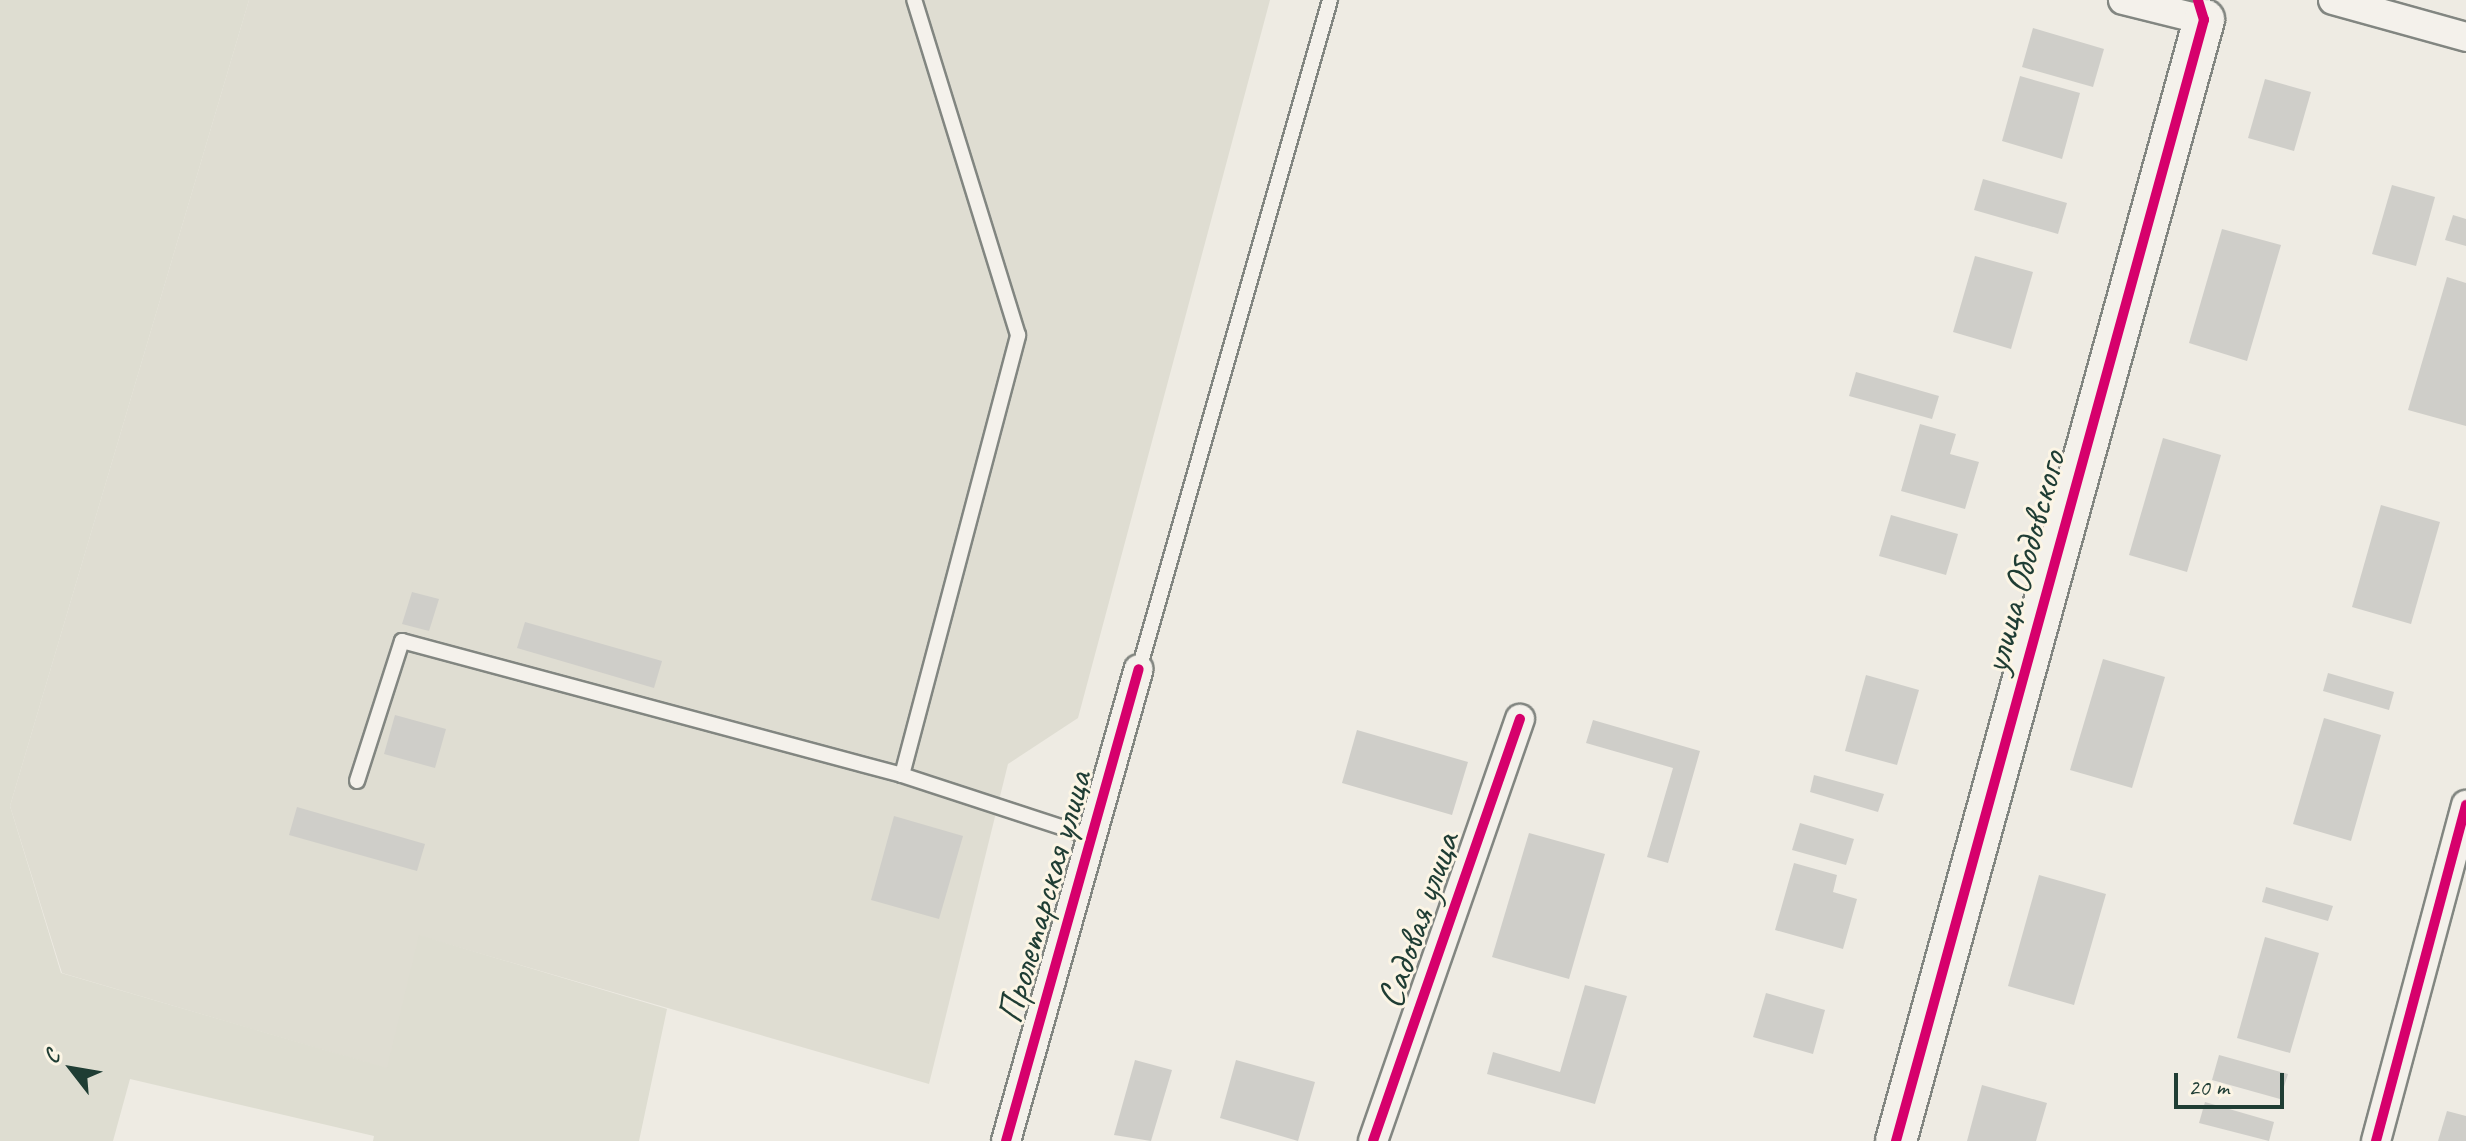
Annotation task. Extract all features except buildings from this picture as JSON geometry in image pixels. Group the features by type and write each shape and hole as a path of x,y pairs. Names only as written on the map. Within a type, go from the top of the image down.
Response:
{"street":[{"path":"2123,0 2201,10"},
{"path":"2333,0 2466,37"},
{"name":"улица Ободовского","path":"1896,1141 2201,10"},
{"name":"Пролетарская улица","path":"1006,1141 1139,669"},
{"name":"Садовая улица","path":"1373,1141 1520,719"},
{"path":"2376,1141 2466,805"}],"lane":[{"path":"902,775 1018,335 914,0"},
{"path":"1139,669 1330,0"},
{"path":"357,781 402,641 902,775 1092,837"}],"shaded area":[{"path":"0,0 249,0 10,806 61,973 387,1068 419,935 667,1009 639,1141 373,1141 374,1136 130,1079 113,1141 0,1141"},
{"path":"249,0 1270,0 1078,718 1008,764 929,1084 420,936 388,1069 62,973 10,806"}],"cycle path":[{"path":"1896,1141 2204,20 2198,0"},
{"path":"1006,1141 1139,669"},
{"path":"1373,1141 1520,719"},
{"path":"2376,1141 2466,805"}]}
